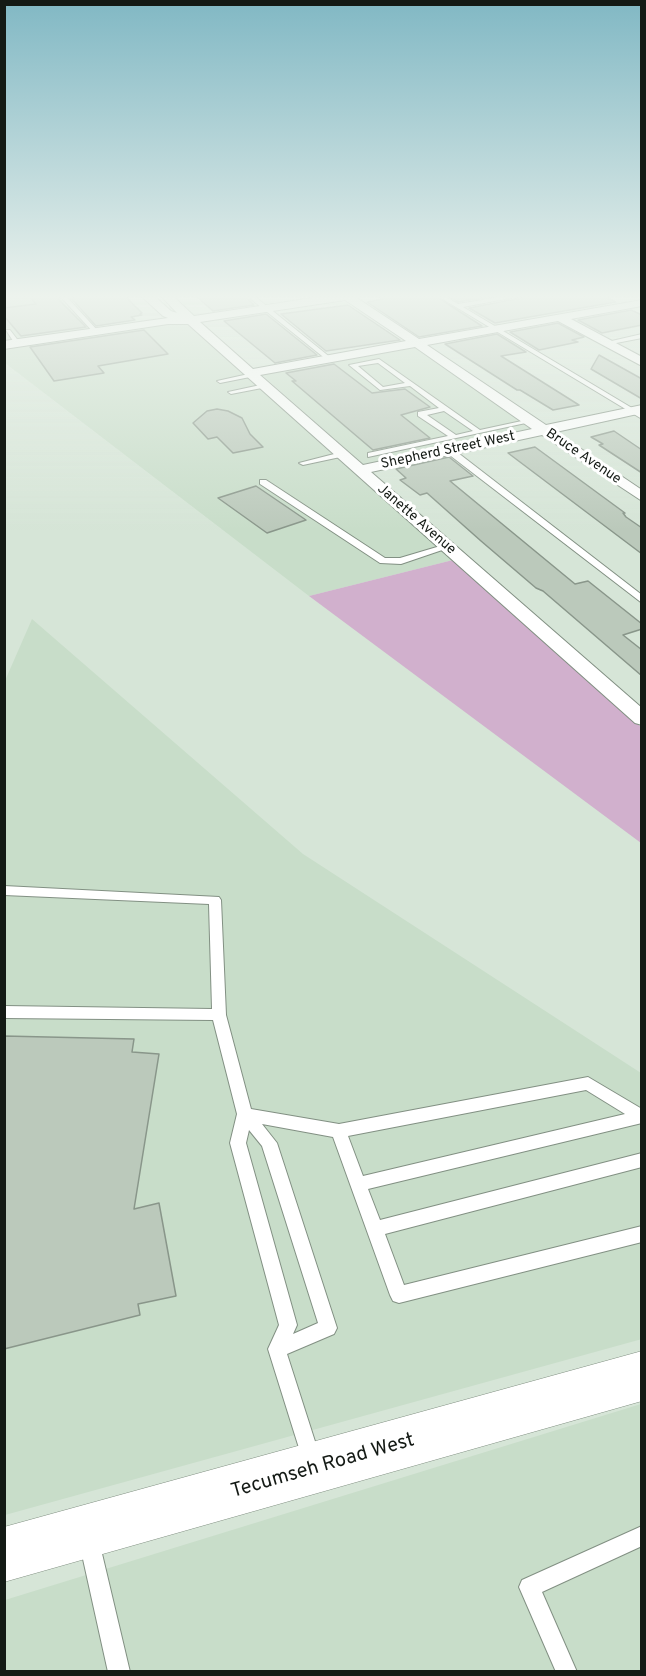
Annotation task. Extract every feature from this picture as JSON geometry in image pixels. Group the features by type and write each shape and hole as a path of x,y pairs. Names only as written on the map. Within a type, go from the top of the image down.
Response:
{"main road":[{"name":"Tecumseh Road West","path":"4,1555 642,1377"}],"street":[{"name":"Janette Avenue","path":"251,373 642,719"},
{"path":"256,378 274,373"},
{"name":"Bruce Avenue","path":"461,373 642,497"},
{"name":"Shepherd Street West","path":"360,470 450,444 544,430 638,412"}],"lane":[{"path":"362,373 382,389 411,384"},
{"path":"396,373 479,432"},
{"path":"572,373 638,412"},
{"path":"220,381 256,378"},
{"path":"231,392 256,378"},
{"path":"445,409 421,414 450,444 642,600"},
{"path":"371,455 450,444 479,432 531,421"},
{"path":"303,463 342,454"},
{"path":"263,482 384,561 401,561 447,547"},
{"path":"4,890 215,900 219,1015 245,1114 269,1143 328,1328 277,1349"},
{"path":"4,1012 219,1015"},
{"path":"245,1114 339,1131 588,1083 641,1117"},
{"path":"245,1114 238,1143 288,1325 277,1349 300,1429 315,1469"},
{"path":"359,1184 641,1117"},
{"path":"339,1131 399,1295 642,1234"},
{"path":"375,1229 642,1160"},
{"path":"87,1533 118,1671"},
{"path":"567,1671 529,1587 642,1536"}],"shaded area":[{"path":"18,373 244,373 457,559 309,596"},
{"path":"453,373 534,429 364,465 261,374"},
{"path":"457,559 641,727 641,843 309,596"},
{"path":"32,619 303,854 641,1073 642,1339 5,1515 4,683"},
{"path":"641,1404 641,1671 5,1672 5,1600"}],"building":[{"path":"49,373 103,373 54,381"},
{"path":"286,373 346,373 372,393 405,389 430,407 401,415 430,438 373,450 292,381 296,381"},
{"path":"491,373 528,373 579,405 553,410"},
{"path":"598,373 632,373 642,379 642,399"},
{"path":"217,409 228,411 242,418 250,434 263,447 233,453 217,437 208,439 193,423 207,411"},
{"path":"614,431 642,450 642,473 599,445 603,444 591,437"},
{"path":"535,447 642,528 642,554 508,453"},
{"path":"449,457 473,476 450,481 575,584 588,581 642,624 642,629 623,635 642,650 642,676 427,493 420,495 400,480 406,478 396,469"},
{"path":"256,486 306,520 267,533 218,498"},
{"path":"4,1036 134,1039 132,1052 159,1054 134,1209 159,1203 176,1296 138,1304 140,1315 4,1349"}]}
